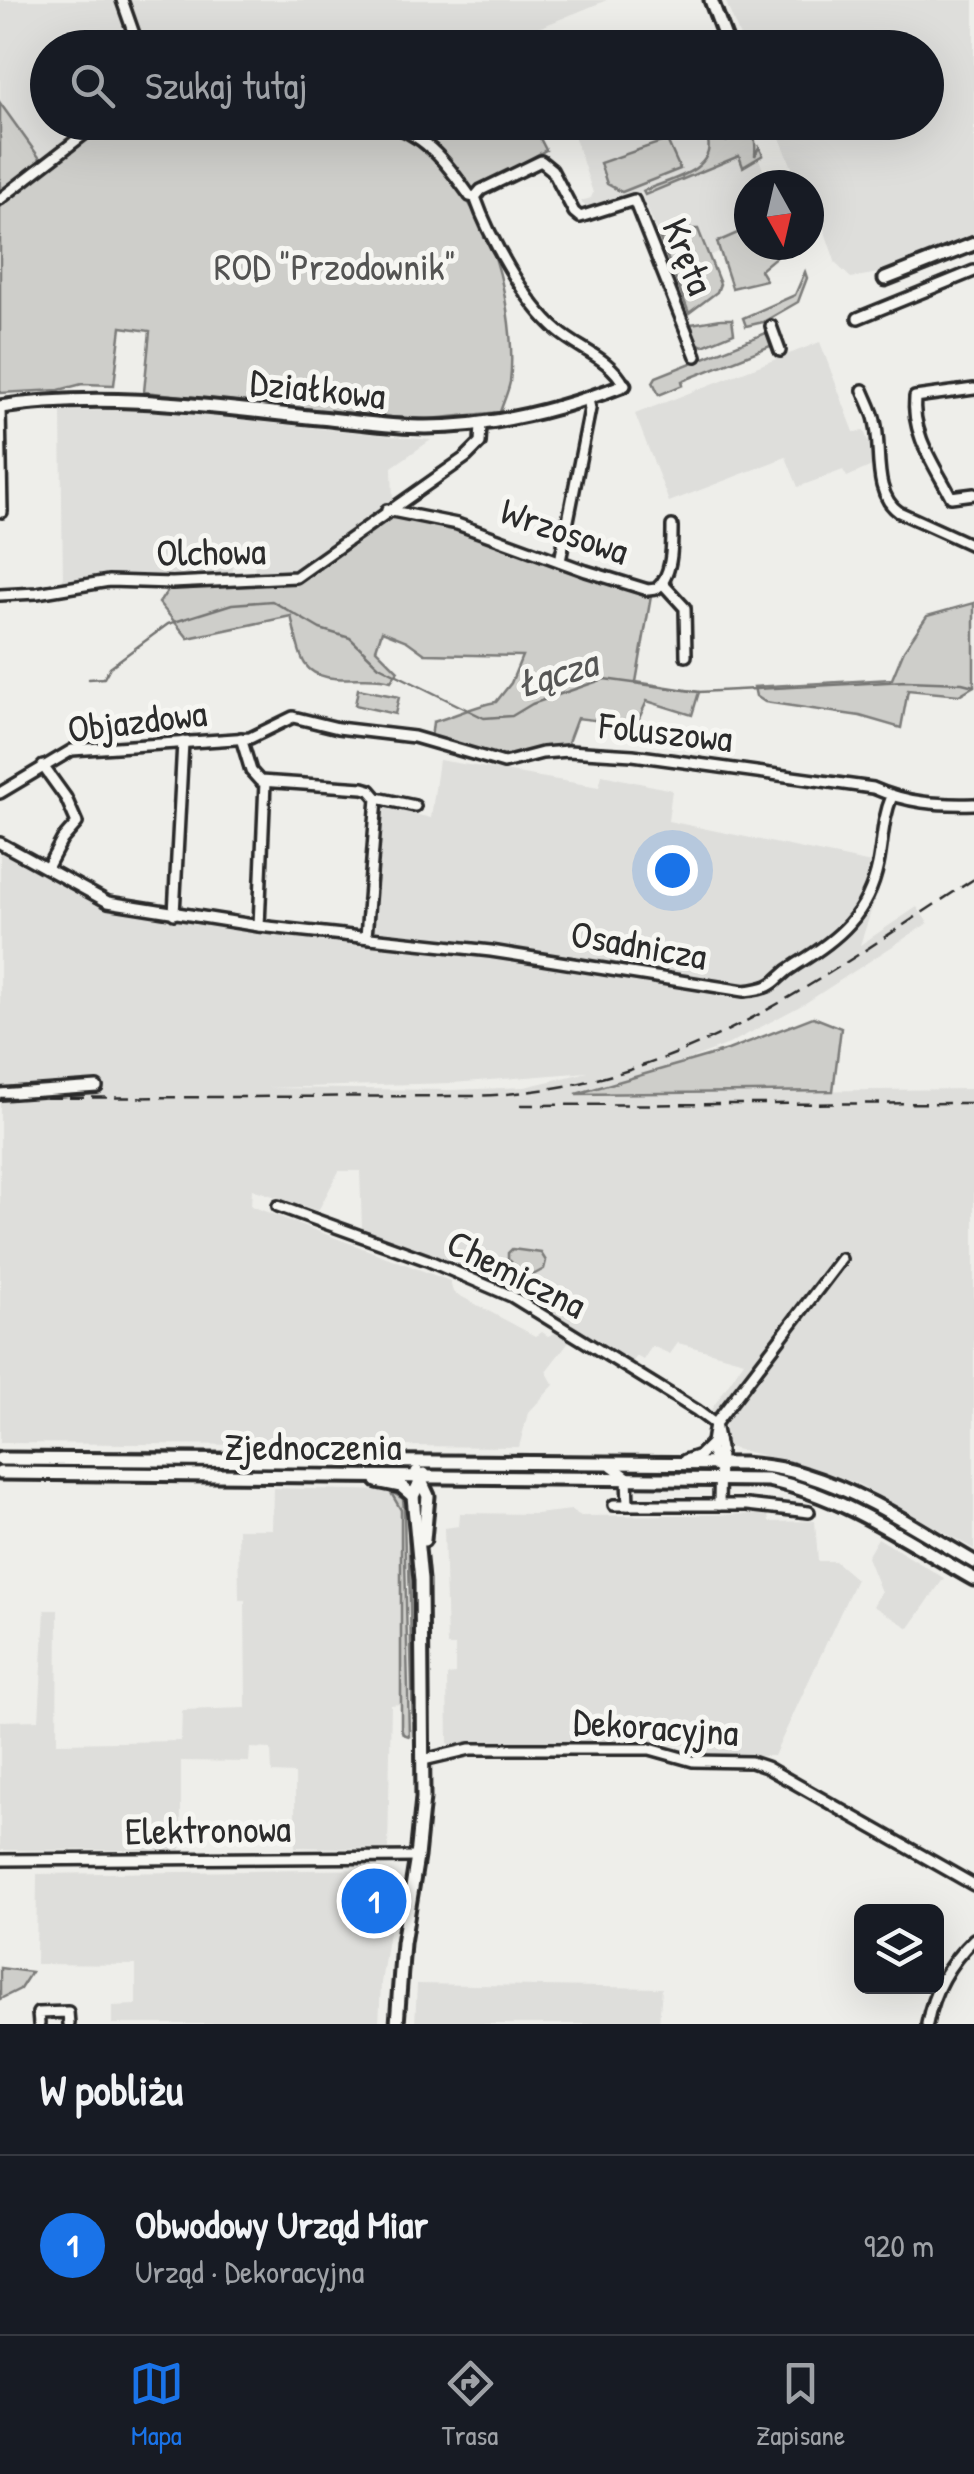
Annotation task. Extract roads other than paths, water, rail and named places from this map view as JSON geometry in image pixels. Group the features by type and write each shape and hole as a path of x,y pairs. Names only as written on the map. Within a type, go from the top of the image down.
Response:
{"main road":[{"path":"711,0 722,30"},
{"path":"885,279 974,244"},
{"name":"Działkowa","path":"0,408 83,400 148,400 406,427 481,424 538,414 624,385"},
{"name":"Zjednoczenia","path":"0,1458 717,1463 783,1469 828,1483 876,1506 974,1562"},
{"path":"396,1461 421,1476 428,1496 421,1580"},
{"path":"397,2024 403,1943 417,1858 423,1760 421,1580 413,1496 421,1476 436,1466 458,1462"},
{"name":"Zjednoczenia","path":"0,1473 768,1480 824,1496 974,1579"},
{"path":"337,1476 401,1486 413,1496"},
{"path":"428,1496 441,1484 461,1477"}],"street":[{"path":"122,0 132,30"},
{"path":"0,198 76,140"},
{"path":"422,140 441,154 470,196 475,197 516,280 548,322 618,372 624,385"},
{"name":"Kręta","path":"475,197 480,190 533,162 548,164 574,212 580,216 634,200 696,356"},
{"path":"858,318 974,271"},
{"path":"771,326 780,352"},
{"path":"864,390 875,420 882,483 890,503 899,512 974,546"},
{"path":"974,390 915,397 914,409 919,435 952,497 974,494"},
{"path":"560,561 590,409 588,399"},
{"name":"Działkowa","path":"0,408 2,512"},
{"name":"Olchowa","path":"0,595 109,582 296,577 480,443 481,424"},
{"name":"Wrzosowa","path":"387,510 458,524 648,590 663,584 672,526"},
{"path":"663,584 685,608 686,656"},
{"name":"Foluszowa","path":"242,738 263,734 293,717 338,728 414,737 504,763 554,751 634,755 872,788 931,806 974,804"},
{"name":"Objazdowa","path":"0,793 72,750 242,738 252,771 256,778 266,782"},
{"path":"174,914 183,742"},
{"path":"43,766 66,798 77,822 47,868"},
{"path":"259,926 266,782 363,788 377,798 414,806"},
{"name":"Osadnicza","path":"0,843 108,902 259,926 491,951 722,989 761,989 773,986 786,970 830,944 853,924 878,867 882,820 892,796"},
{"path":"366,938 377,798"},
{"path":"0,1094 97,1086"},
{"name":"Chemiczna","path":"278,1206 427,1260 511,1296 715,1424"},
{"path":"719,1504 721,1478 711,1444 715,1424 841,1259"},
{"path":"715,1424 720,1449 717,1463"},
{"path":"675,1463 700,1455 711,1444"},
{"path":"602,1462 616,1467 626,1477 628,1505"},
{"path":"626,1477 640,1462"},
{"path":"614,1505 719,1504 809,1512"},
{"name":"Dekoracyjna","path":"423,1760 470,1749 610,1749 650,1750 693,1762 751,1762 974,1885"},
{"name":"Elektronowa","path":"0,1860 417,1858"},
{"path":"927,2024 938,1986 974,1939"},
{"path":"39,2024 38,2013 68,2012 68,2024"}],"waterway":[{"name":"Łącza","path":"89,679 104,678 110,667 168,624 232,604 272,601 320,629 350,638 379,666 484,718 512,716 532,704 604,679 699,692 906,681 974,686"}],"railway":[{"path":"0,1098 473,1096 547,1089 615,1074 739,1025 797,993 974,879"},
{"path":"520,1105 974,1103"}],"place":[{"name":"Obwodowy Urząd Miar","path":"374,1901"}],"park label":[{"name":"ROD \"Przodownik\"","path":"335,266"}]}
